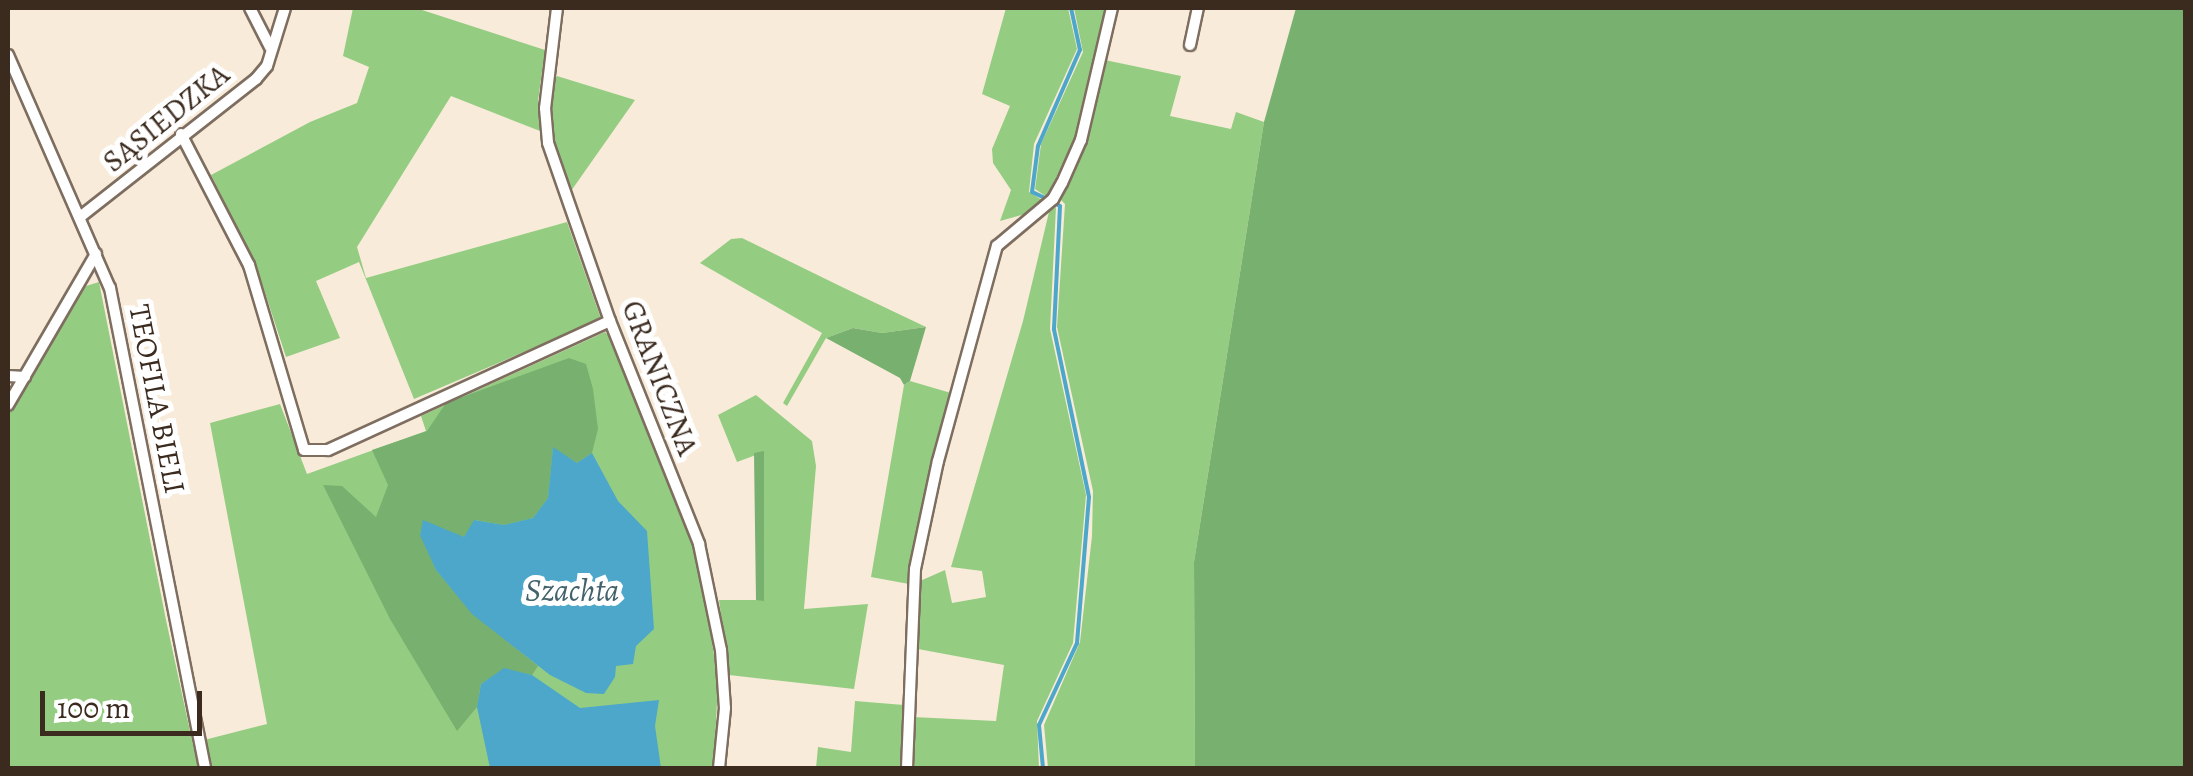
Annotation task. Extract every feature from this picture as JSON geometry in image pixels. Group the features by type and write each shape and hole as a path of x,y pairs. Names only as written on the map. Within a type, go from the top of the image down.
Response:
{"street":[{"path":"250,8 270,47"},
{"name":"SĄSIEDZKA","path":"80,218 181,134 256,79 267,66 270,47 286,8"},
{"name":"GRANICZNA","path":"557,8 545,126 610,321 703,558 721,650 725,708 719,768"},
{"path":"907,768 915,568 938,461 998,246 1053,199 1062,183 1081,140 1112,8"},
{"path":"1190,45 1198,8"},
{"name":"TEOFILA BIELI","path":"8,55 104,272 120,334 204,768"},
{"path":"181,134 249,265 304,450 328,450 610,321"},
{"path":"9,395 24,378 96,254"},
{"path":"78,286 104,272"},
{"path":"8,376 24,378"}],"green space":[{"path":"353,8 416,8 545,50 538,101 540,131 451,96 357,247 366,278 567,222 601,319 414,399 359,262 316,281 340,338 286,357 256,265 211,175 310,122 357,103 369,67 343,56"},
{"path":"1006,8 1068,8 1077,49 1034,144 1029,192 1044,201 1036,211 1000,221 1011,190 993,163 992,149 1010,106 982,94"},
{"path":"1074,8 1107,8 1074,139 1047,197 1035,189 1041,144 1083,52"},
{"path":"1296,8 2185,8 2185,768 1195,768 1194,562 1264,122"},
{"path":"1105,60 1181,76 1170,116 1231,129 1236,112 1264,122 1194,562 1195,768 1048,768 1044,725 1080,642 1093,491 1057,327 1065,204 1060,199 1081,154"},
{"path":"557,76 635,100 571,191 550,136 551,83"},
{"path":"1056,207 1050,329 1086,495 1073,643 1037,721 1039,768 910,768 913,717 996,721 1004,665 918,649 920,581 945,570 952,603 986,597 982,571 951,567 1023,321 1049,212"},
{"path":"742,238 926,327 882,333 853,328 826,338 787,406 783,403 822,333 700,263 731,239"},
{"path":"99,282 198,768 8,768 8,412 86,286"},
{"path":"926,327 910,381 904,385 900,378 826,338 853,328 882,333"},
{"path":"605,332 613,340 698,554 718,680 714,768 211,768 204,740 267,724 210,423 280,404 307,474 426,431 421,416"},
{"path":"569,358 586,364 593,389 598,429 592,453 577,463 553,448 548,498 533,518 504,525 475,520 464,537 420,532 436,570 472,613 538,666 532,675 504,669 481,684 477,707 457,731 390,619 323,485 342,486 376,517 388,485 372,450 427,431 446,403"},
{"path":"910,381 951,393 912,551 909,584 871,577 904,385"},
{"path":"756,395 812,441 816,466 804,609 868,604 854,689 729,675 719,600 764,600 764,452 737,462 718,415"},
{"path":"764,451 764,601 756,600 754,453"},
{"path":"855,701 904,705 901,768 816,768 818,747 851,752"}],"water":[{"name":"Szachta","path":"553,447 577,463 592,453 618,501 647,531 654,629 636,646 633,664 616,666 615,677 604,694 586,693 550,675 472,614 436,570 420,535 423,520 464,537 474,520 504,525 533,518 548,498"},
{"path":"504,668 532,675 580,708 659,700 655,726 661,768 490,768 477,707 481,684"}],"waterway":[{"path":"1045,198 1032,192 1038,146 1080,50 1071,8"},
{"path":"1043,768 1039,725 1077,643 1089,497 1054,329 1060,206 1054,203"}]}
